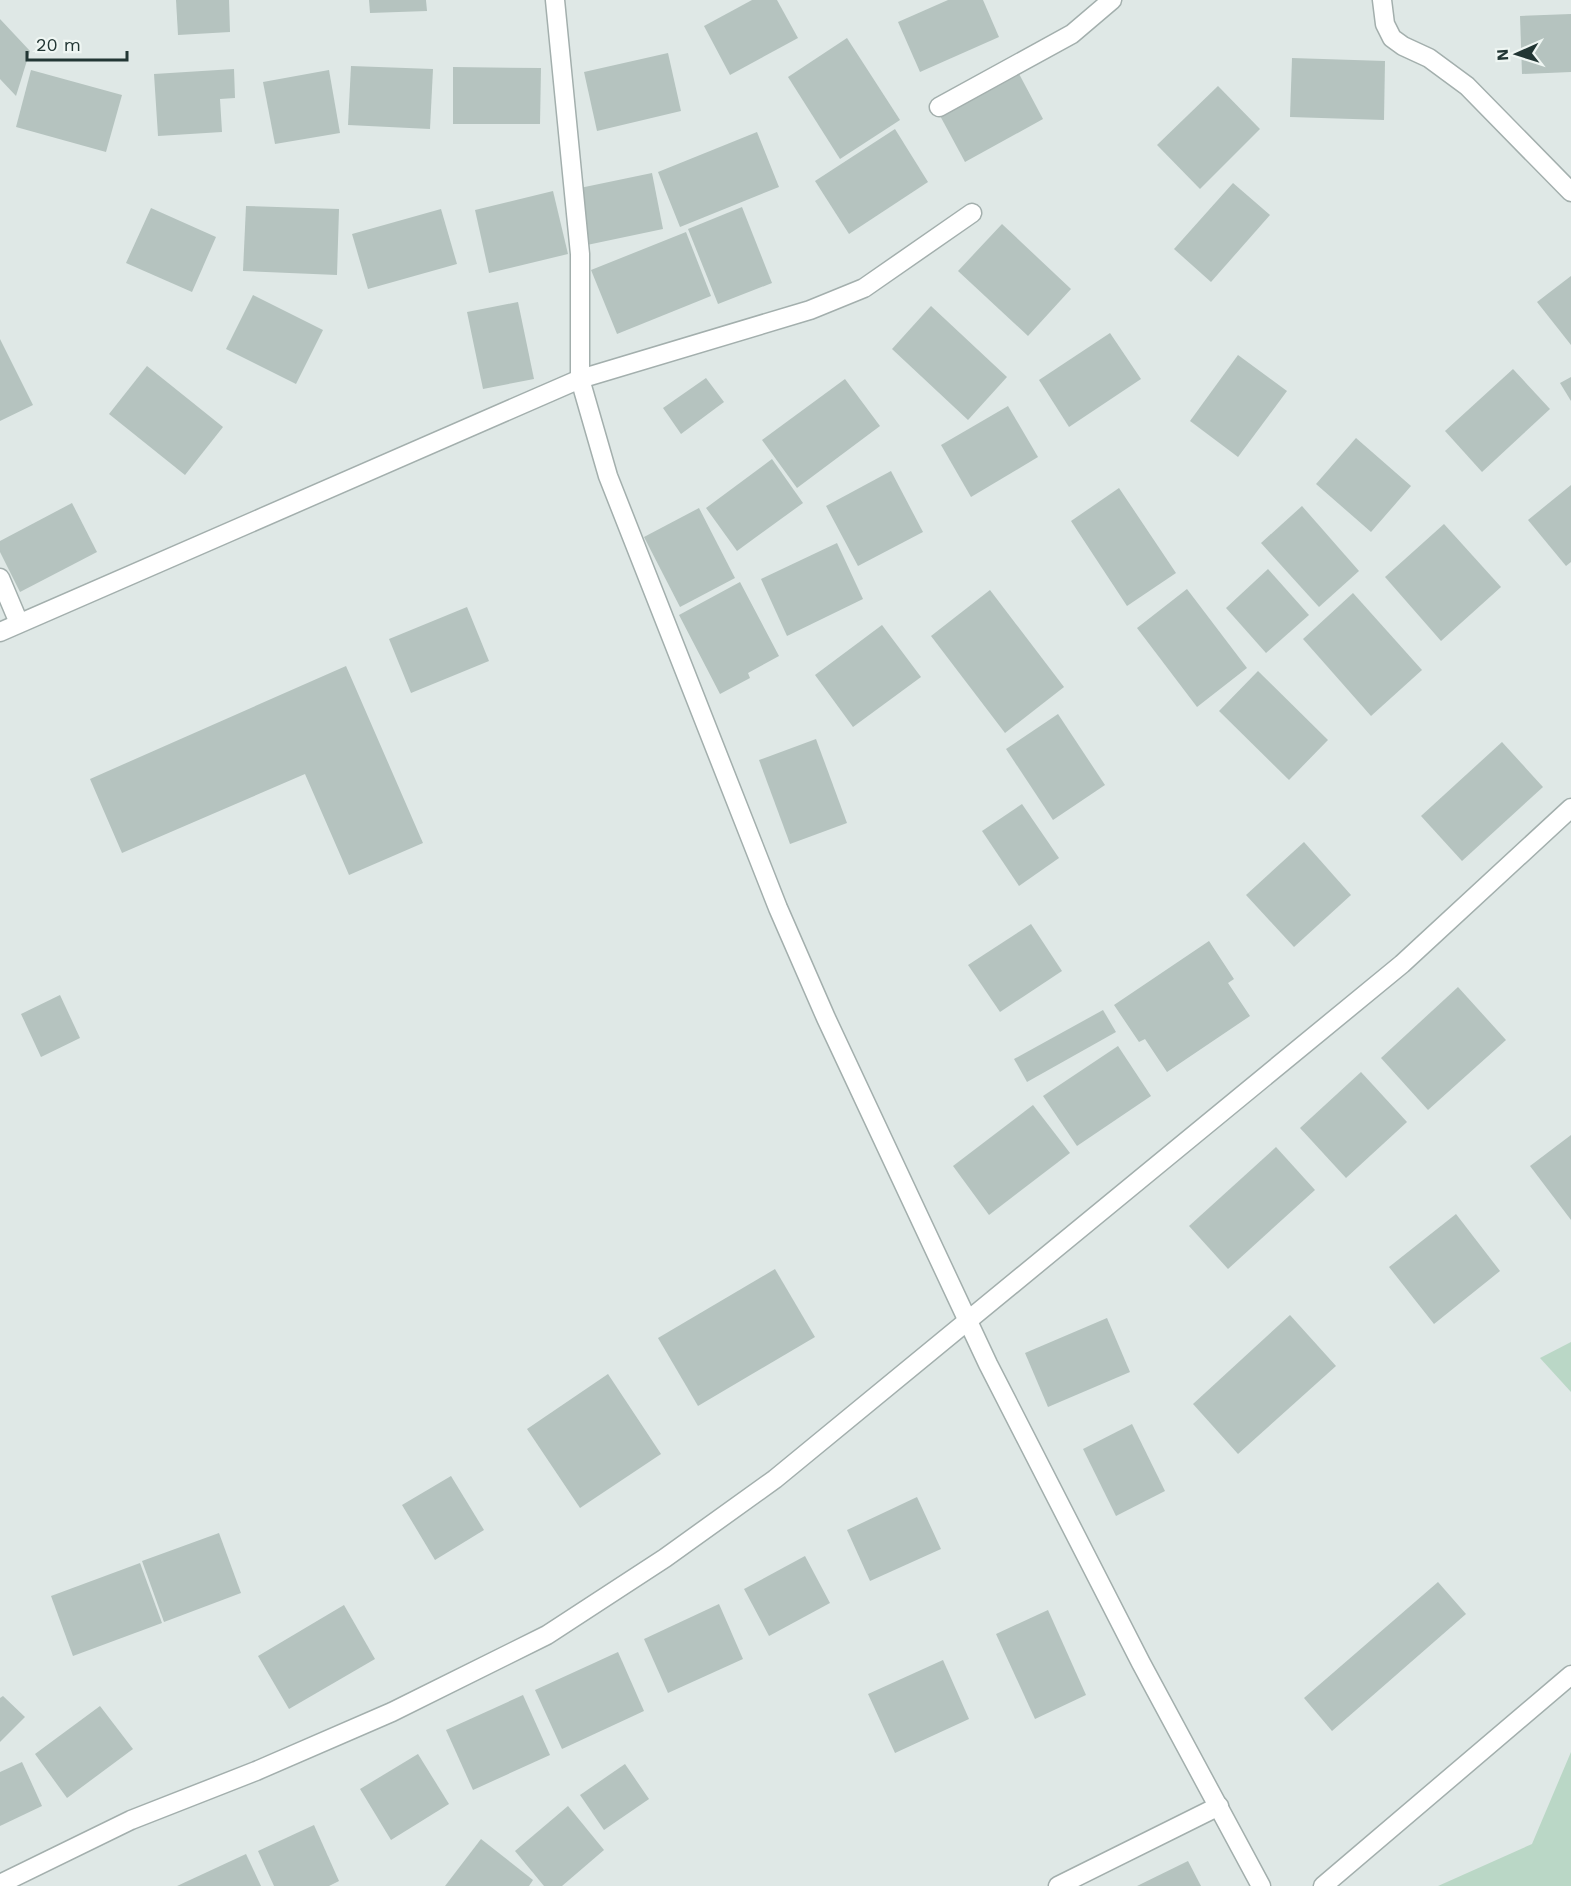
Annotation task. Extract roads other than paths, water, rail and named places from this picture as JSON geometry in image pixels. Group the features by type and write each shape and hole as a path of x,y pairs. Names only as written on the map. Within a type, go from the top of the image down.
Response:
{"street":[{"path":"555,0 580,254 580,379 608,476 778,908 826,1018 988,1364 1141,1663 1261,1886"},
{"path":"939,107 1072,34 1112,0"},
{"path":"1382,0 1385,24 1392,38 1403,46 1429,58 1467,86 1571,192"},
{"path":"0,632 580,379 810,310 864,288 972,213"},
{"path":"0,578 19,623"},
{"path":"0,1884 132,1821 256,1771 392,1712 547,1635 665,1558 775,1479 1402,964 1571,808"},
{"path":"1323,1886 1571,1675"},
{"path":"1058,1886 1219,1806"}]}
